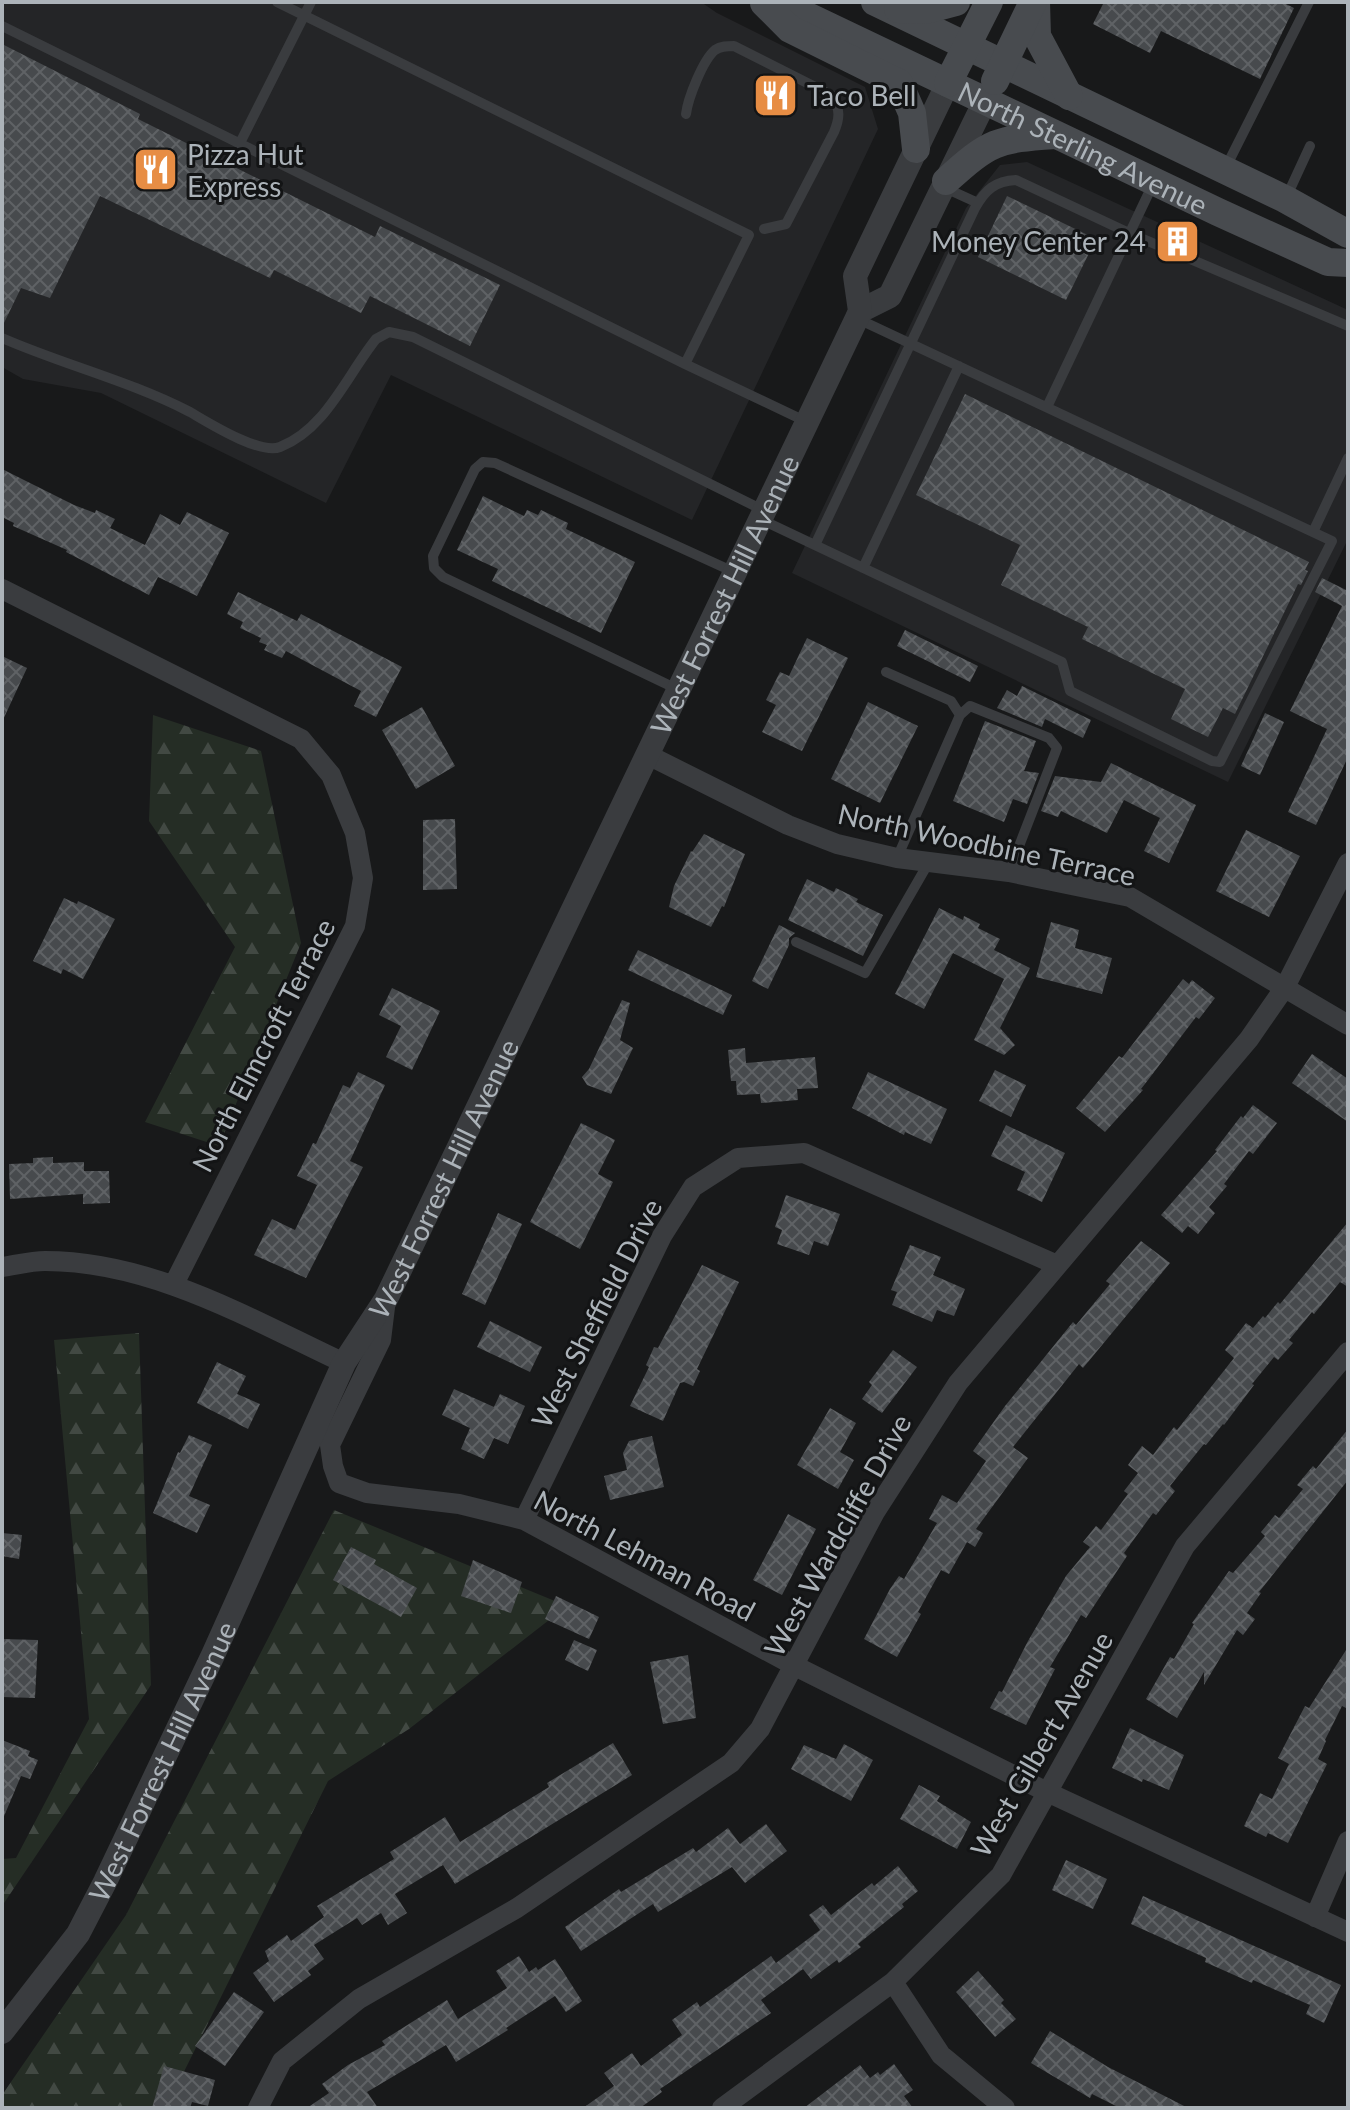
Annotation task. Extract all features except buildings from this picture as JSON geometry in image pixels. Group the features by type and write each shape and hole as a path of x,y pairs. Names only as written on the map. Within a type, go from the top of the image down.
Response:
{"main road":[{"path":"763,2 790,29 899,83 912,113 916,149"},
{"name":"North Sterling Avenue","path":"778,2 1328,262 1348,263"},
{"path":"881,5 926,10 956,2"},
{"path":"948,83 989,2"},
{"path":"985,101 1034,2"},
{"path":"1034,2 1037,36 1069,96"},
{"name":"North Sterling Avenue","path":"881,5 1285,199 1348,234"},
{"path":"945,184 978,152 1002,140 1057,135"}],"street":[{"path":"948,83 855,276 858,314 890,296 985,101"},
{"name":"West Forrest Hill Avenue","path":"2,2032 78,1934 105,1882 213,1655 344,1363 386,1299 858,314"},
{"name":"North Elmcroft Terrace","path":"2,589 301,739 331,775 355,833 363,878 355,926 174,1284"},
{"name":"North Woodbine Terrace","path":"648,755 788,825 837,844 897,858 1009,872 1130,897 1348,1025"},
{"name":"West Wardcliffe Drive","path":"258,2108 282,2061 359,1999 517,1908 731,1763 760,1729 875,1512 958,1383 1249,1039 1285,987 1348,863"},
{"name":"West Sheffield Drive","path":"524,1520 662,1236 693,1187 738,1158 804,1153 1057,1265"},
{"path":"2,1267 43,1261 97,1266 174,1284 344,1363"},
{"name":"North Lehman Road","path":"386,1299 381,1340 330,1445 339,1483 367,1493 459,1504 524,1520 795,1666 1047,1792 1348,1932"},
{"name":"West Gilbert Avenue","path":"722,2108 893,1982 1001,1875 1185,1546 1348,1352"},
{"path":"1315,1917 1348,1841"},
{"path":"893,1982 941,2055 1005,2108"}],"lane":[{"path":"277,2 749,235 685,364"},
{"path":"240,143 311,2"},
{"path":"1224,171 1309,2"},
{"path":"2,26 807,422"},
{"path":"686,114 687,102 708,59 725,46 734,46 833,96 839,107 839,120 834,132 786,224 764,229"},
{"path":"1285,199 1310,146"},
{"path":"815,545 978,203 992,185 1004,180 1016,180 1129,233 1348,325"},
{"path":"1047,407 1154,182"},
{"path":"945,184 978,203"},
{"path":"2,338 168,401 254,445 275,449 299,438 320,416 376,339 389,332 413,337 815,545 1062,662 1070,691 1212,761 1220,762 1332,541 959,366 858,314"},
{"path":"863,568 959,366"},
{"path":"1313,532 1348,458"},
{"path":"679,690 443,577 434,568 433,556 475,469 483,462 495,463 735,573"},
{"path":"886,672 951,701 960,715"},
{"path":"897,858 960,715 970,706 1049,738 1057,748 1009,872"},
{"path":"796,942 865,973 929,862"}],"shaded area":[{"path":"2,2 701,2 717,13 865,87 878,129 692,520 391,375 326,503 101,393 23,379 2,367"},
{"path":"1027,162 1348,310 1348,539 1228,782 792,573 966,208 1000,165"}],"green space":[{"path":"153,715 261,751 301,943 219,1146 145,1122 235,947 149,821"},
{"path":"139,1333 151,1685 2,1906 2,1859 16,1858 89,1719 54,1340"},
{"path":"334,1510 567,1606 409,1729 328,1781 166,2108 2,2108 2,2095 126,1915"}],"place":[{"name":"Taco Bell","path":"776,95"},
{"name":"Pizza Hut Express","path":"156,170"},
{"name":"Money Center 24","path":"1177,241"}]}
